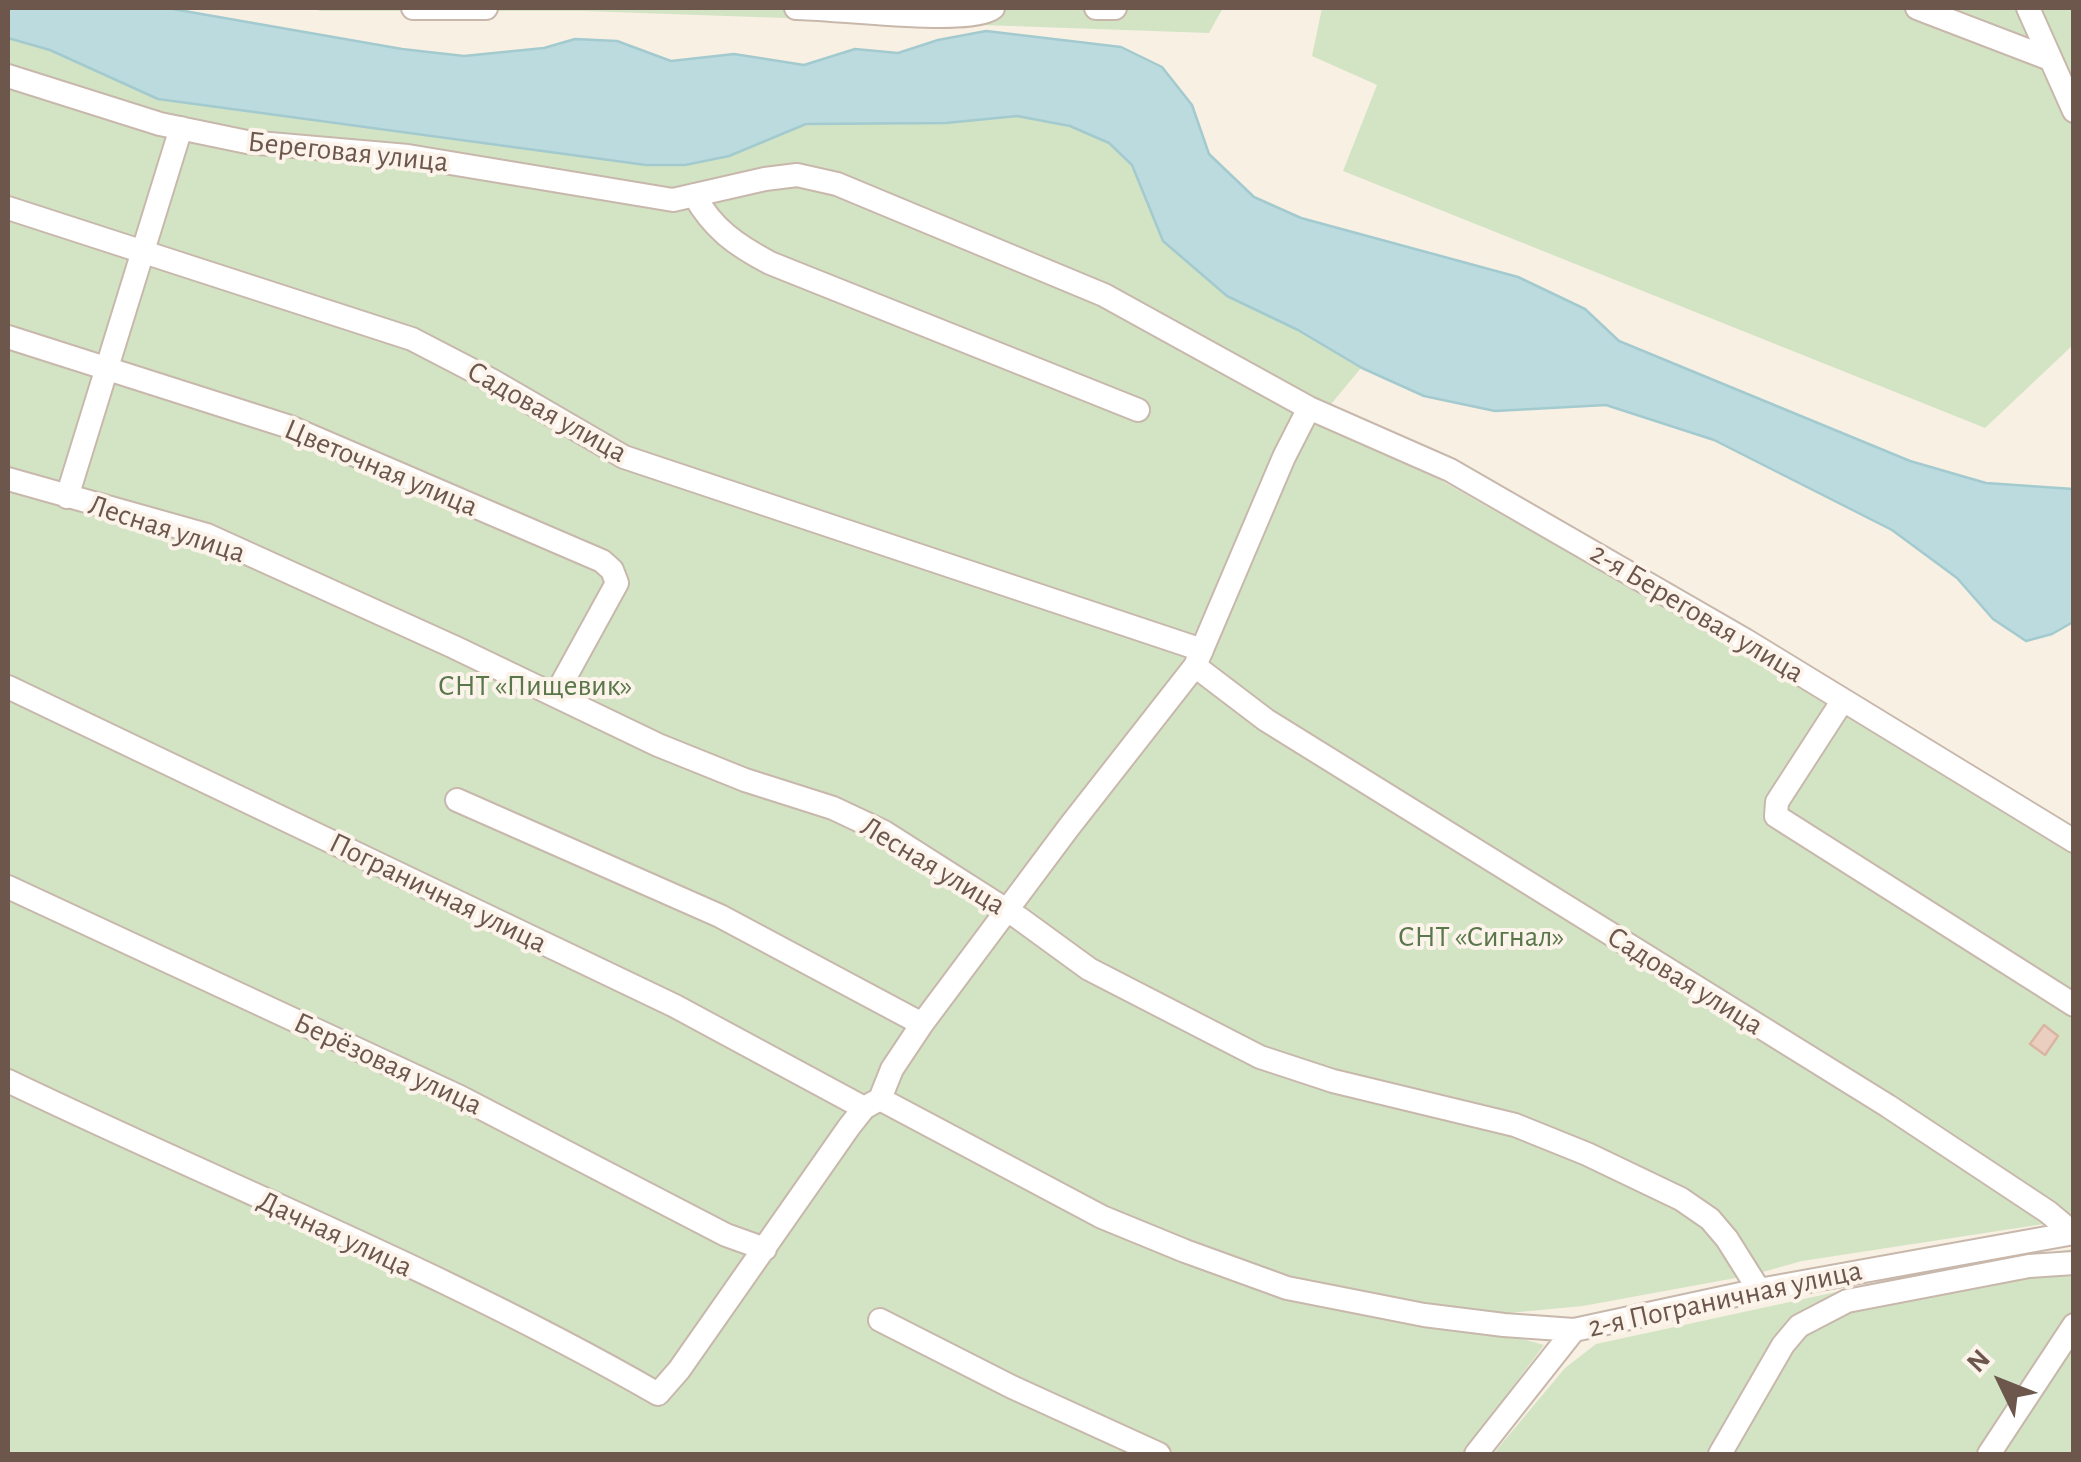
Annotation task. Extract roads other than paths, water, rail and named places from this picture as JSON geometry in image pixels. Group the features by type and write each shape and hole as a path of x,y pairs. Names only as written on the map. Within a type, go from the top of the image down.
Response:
{"street":[{"path":"414,8 486,8"},
{"path":"796,8 951,17 987,13 993,8"},
{"path":"1096,8 1115,8"},
{"path":"1916,8 2050,58"},
{"path":"2028,8 2074,111"},
{"name":"Береговая улица","path":"8,76 181,128 247,142 408,156 672,200 798,175 837,184 1104,296 1308,408"},
{"path":"67,498 181,128"},
{"path":"694,195 709,221 734,243 770,263 1138,410"},
{"name":"Садовая улица","path":"8,208 412,339 624,457 1198,658 1266,720 1888,1106 2074,1233"},
{"name":"Цветочная улица","path":"8,337 290,427 602,561 612,570 617,583 556,694"},
{"path":"766,1248 872,1103 922,1024 1198,658 1308,408"},
{"name":"2-я Береговая улица","path":"1308,408 1450,470 1843,700 2074,841"},
{"name":"Лесная улица","path":"8,479 207,536 556,694 658,745 745,780 833,808 884,832 1088,969 1260,1057 1333,1081 1514,1125 1587,1154 1681,1199 1710,1219 1728,1239 1759,1290"},
{"name":"Пограничная улица","path":"8,687 872,1103"},
{"path":"1843,700 1777,802 1776,816 2074,1006"},
{"path":"457,800 720,916 922,1024"},
{"name":"Берёзовая улица","path":"8,888 460,1096 726,1235 766,1248"},
{"name":"Дачная улица","path":"8,1081 514,1319 658,1394 766,1248"},
{"name":"2-я Пограничная улица","path":"872,1103 1102,1217 1184,1252 1287,1288 1424,1316 1574,1330 1759,1290 2074,1233"},
{"path":"1720,1454 1783,1344 1799,1326 1847,1302 2029,1266 2074,1262"},
{"path":"880,1320 1012,1387 1160,1454"},
{"path":"1989,1454 2074,1326"},
{"path":"1476,1454 1574,1330"}],"water":[{"path":"8,8 167,8 464,56 544,48 575,39 617,41 671,61 734,54 804,65 855,49 898,53 986,31 1121,47 1162,67 1192,105 1209,154 1254,197 1301,218 1518,277 1585,309 1619,341 1910,461 1986,483 2073,489 2073,622 2052,634 2026,641 1993,619 1957,578 1892,530 1714,440 1606,405 1495,411 1424,396 1362,368 1298,330 1227,296 1163,241 1132,165 1109,143 1070,126 1017,116 946,123 806,124 729,156 685,165 646,165 158,99 50,50 8,38"}],"park label":[{"name":"СНТ «Пищевик»","path":"535,686"},
{"name":"СНТ «Сигнал»","path":"1481,937"}]}
